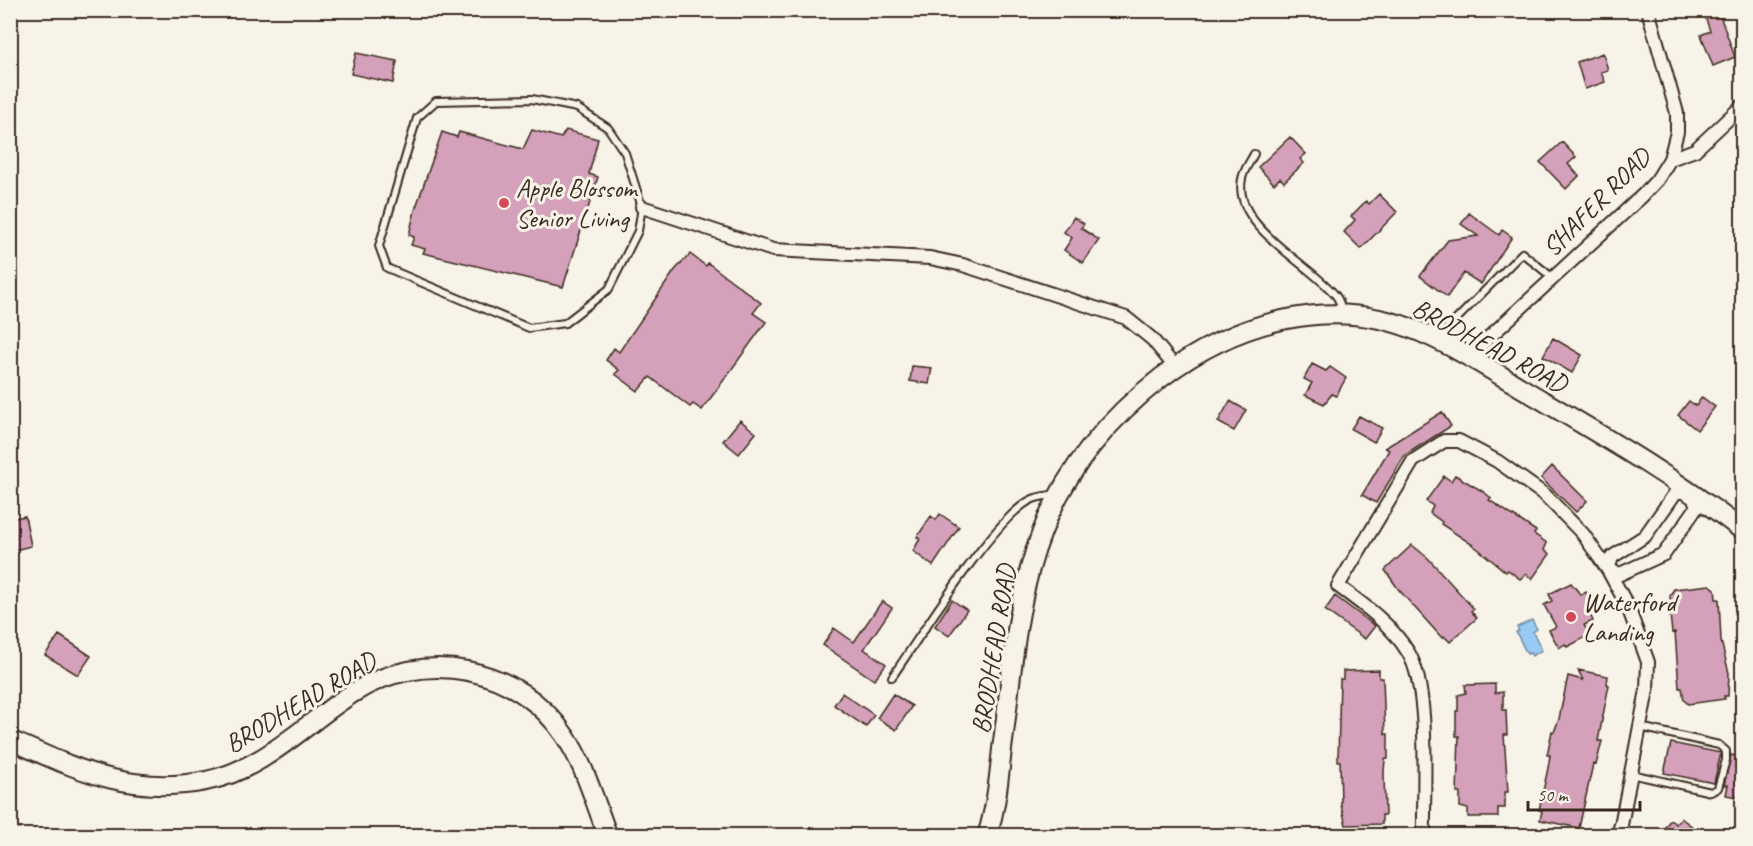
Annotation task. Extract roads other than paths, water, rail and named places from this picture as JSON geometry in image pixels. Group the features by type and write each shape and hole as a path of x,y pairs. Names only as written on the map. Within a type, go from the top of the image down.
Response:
{"main road":[{"name":"BRODHEAD ROAD","path":"987,836 996,802 1020,609 1035,549 1059,494 1083,456 1109,424 1139,395 1175,367 1208,348 1270,322 1295,316 1343,314 1396,323 1436,340 1650,464 1742,530"},
{"name":"BRODHEAD ROAD","path":"10,740 72,767 116,782 139,785 185,784 208,780 252,764 272,753 351,694 384,677 420,668 457,669 494,678 510,686 541,707 554,720 574,752 608,836"}],"street":[{"name":"SHAFER ROAD","path":"1470,359 1485,341 1642,196 1657,180 1670,159 1677,132 1677,113 1648,10"},
{"path":"1670,159 1695,150 1743,106"},
{"path":"642,207 773,249 930,258 963,265 1126,318 1152,339 1175,367"},
{"path":"1424,836 1423,727 1419,684 1414,664 1391,629 1338,586 1413,461 1444,441 1459,441 1497,461 1529,483 1564,514 1594,548 1608,570 1640,635 1648,662 1647,690 1617,836"},
{"path":"1677,492 1692,492 1697,507 1664,554 1620,574 1608,570 1612,557 1645,536 1677,492"}],"lane":[{"path":"532,99 577,108 608,128 625,153 642,207 638,231 609,289 565,323 556,325 529,328 387,268 380,246 417,118 436,101 532,99"},
{"path":"1254,154 1242,177 1240,195 1246,208 1283,251 1310,271 1337,297 1343,314"},
{"path":"1436,340 1522,254 1553,278"},
{"path":"892,677 952,590 1004,523 1033,499 1059,494"},
{"path":"1631,774 1712,792 1718,788 1726,760 1726,751 1719,745 1640,727"}],"water":[{"path":"1532,620 1537,629 1533,632 1542,650 1532,656 1530,653 1527,654 1516,632 1519,631 1517,627"}],"place":[{"name":"Apple Blossom Senior Living","path":"504,203"},
{"name":"Waterford Landing","path":"1571,617"}]}
